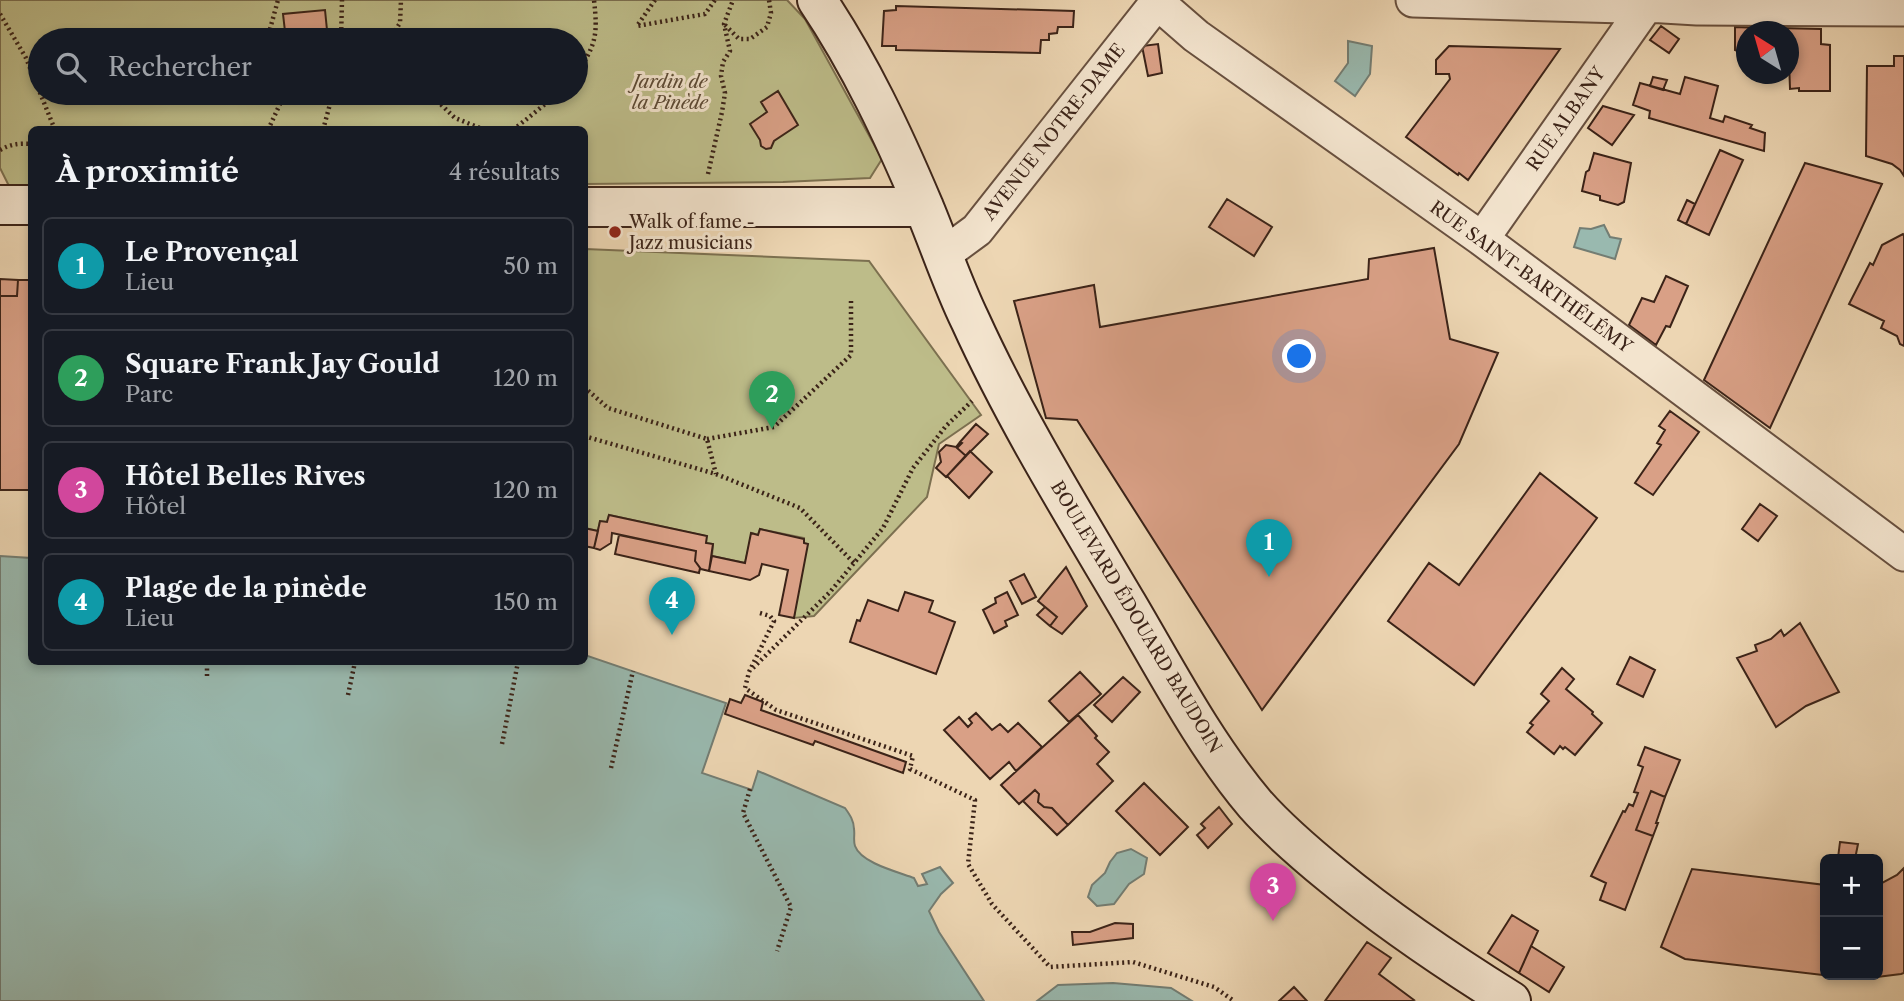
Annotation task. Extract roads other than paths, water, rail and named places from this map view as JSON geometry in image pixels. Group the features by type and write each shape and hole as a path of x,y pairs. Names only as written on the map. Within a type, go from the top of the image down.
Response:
{"street":[{"name":"BOULEVARD ÉDOUARD BAUDOIN","path":"817,0 860,68 903,159 968,317 999,383 1192,715 1255,804 1287,837 1375,911 1511,1001"},
{"path":"1413,0 1624,6 1649,2 1697,8 1904,9"},
{"name":"RUE SAINT-BARTHÉLÉMY","path":"1157,1 1196,36 1482,239 1904,554"},
{"name":"AVENUE NOTRE-DAME","path":"943,255 977,230 1157,1"},
{"name":"RUE ALBANY","path":"1482,239 1649,2"},
{"path":"0,205 28,205"},
{"path":"588,206 924,207"}],"water":[{"path":"1348,41 1372,46 1370,74 1355,96 1335,81 1348,63"},
{"path":"1604,225 1610,237 1621,239 1615,259 1574,247 1580,228 1591,229"},
{"path":"0,556 28,558 28,665 588,665 588,656 726,703 702,773 752,790 758,771 845,808 853,823 854,844 859,852 881,866 914,878 918,886 927,884 922,874 940,867 953,883 929,911 939,932 984,1001 0,1001"},
{"path":"1131,849 1147,858 1144,874 1129,884 1114,904 1097,906 1088,897 1092,885 1105,873 1117,853"},
{"path":"1113,983 1171,988 1192,1001 1037,1001 1058,985"}],"place":[{"name":"Walk of fame - Jazz musicians","path":"615,232"},
{"name":"Square Frank Jay Gould","path":"772,429"},
{"name":"Le Provençal","path":"1269,577"},
{"name":"Plage de la pinède","path":"672,635"},
{"name":"Hôtel Belles Rives","path":"1273,921"}],"park label":[{"name":"Jardin de la Pinède","path":"670,92"}]}
